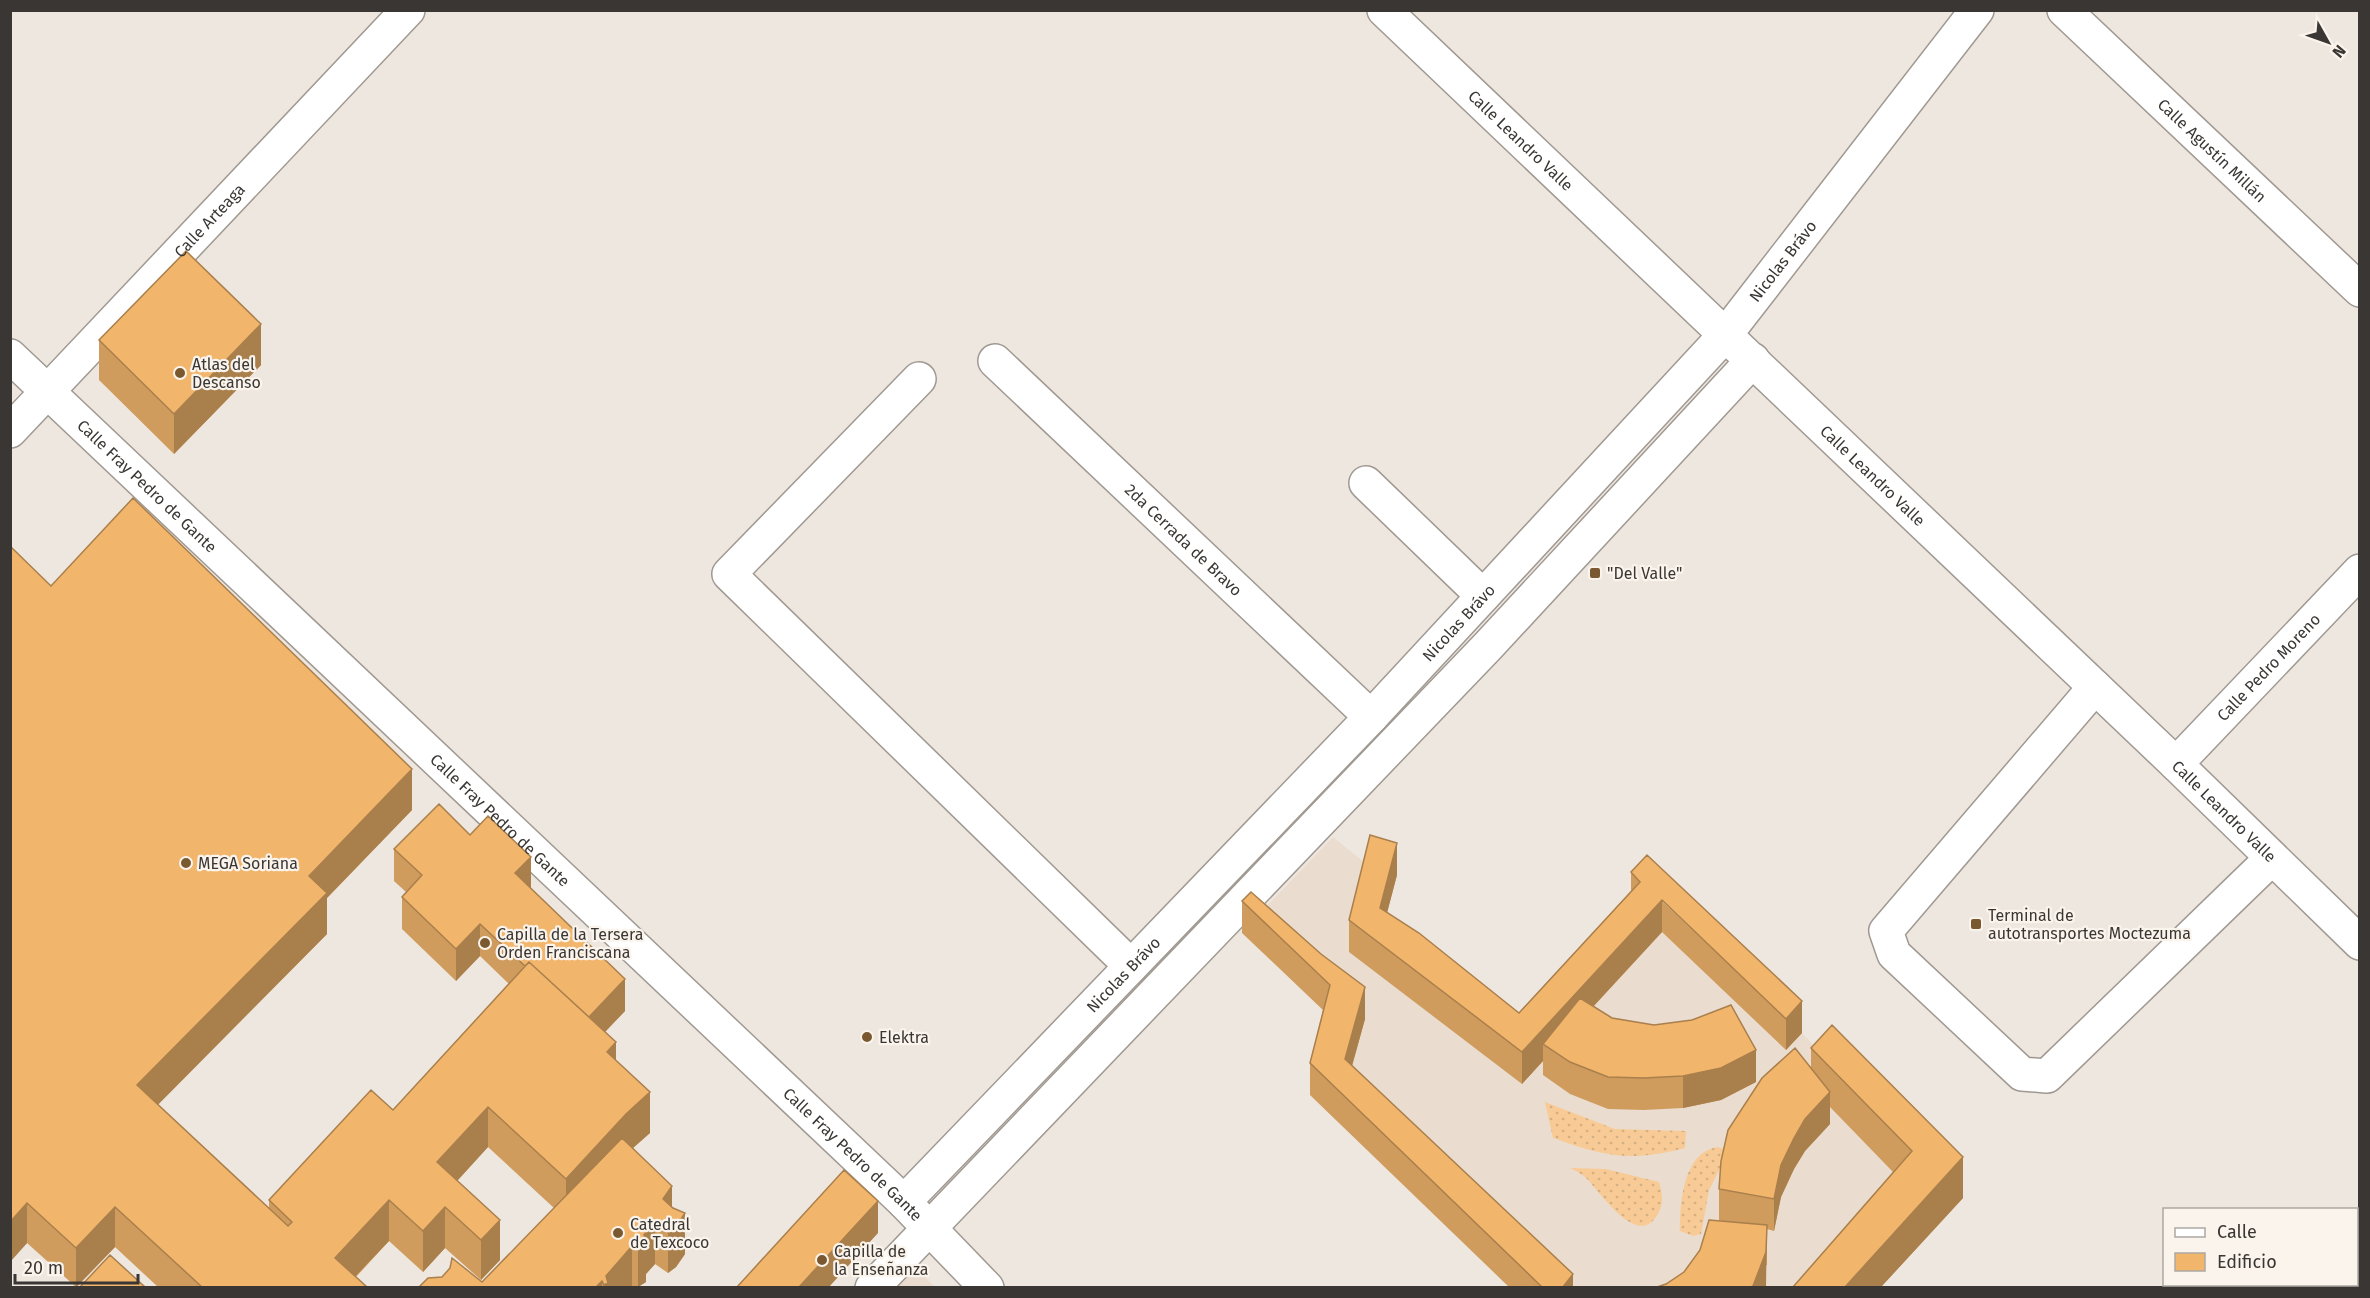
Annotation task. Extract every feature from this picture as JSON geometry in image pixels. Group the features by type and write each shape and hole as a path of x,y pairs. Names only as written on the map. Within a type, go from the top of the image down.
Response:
{"street":[{"name":"Calle Arteaga","path":"10,431 408,10"},
{"name":"Calle Leandro Valle","path":"1384,10 2176,764 2360,943"},
{"name":"Nicolas Brávo","path":"904,1202 1371,717 1726,334 1977,10"},
{"name":"Calle Agustín Millán","path":"2064,10 2360,290"},
{"name":"Calle Fray Pedro de Gante","path":"10,356 904,1202 987,1287"},
{"path":"872,1287 1497,637 1753,360"},
{"name":"2da Cerrada de Bravo","path":"995,361 1371,717"},
{"path":"919,379 729,574 1131,966"},
{"path":"1366,483 1483,596"},
{"name":"Calle Pedro Moreno","path":"2176,764 2360,571"},
{"path":"2095,687 1886,931 1894,954 2022,1074 2047,1076 2272,858"}],"shaded area":[{"path":"1333,837 1370,867 1397,875 1380,940 1519,1044 1640,914 1802,1033 1963,1198 1881,1287 1509,1287 1310,1095 1330,1017 1242,932"},
{"path":"1545,1102 1615,1129 1686,1131 1685,1148 1633,1156 1588,1150 1553,1138"},
{"path":"1718,1147 1729,1151 1709,1190 1701,1234 1693,1236 1680,1231 1681,1206 1686,1180 1697,1158 1706,1151"},
{"path":"1570,1168 1606,1169 1659,1182 1662,1200 1659,1213 1648,1225 1639,1226 1629,1222 1584,1177"},
{"path":"915,1268 935,1287 896,1287"}],"building":[{"path":"186,251 261,324 174,414 99,340"},
{"name":"MEGA Soriana","path":"133,498 412,769 309,876 327,893 137,1085 288,1226 292,1222 269,1200 371,1090 393,1110 529,962 616,1042 607,1052 650,1092 626,1114 566,1179 488,1107 437,1162 500,1220 481,1240 445,1207 423,1231 389,1200 335,1258 367,1287 202,1287 115,1207 76,1248 27,1203 10,1222 10,546 51,586"},
{"name":"Capilla de la Tersera Orden Franciscana","path":"439,804 470,835 488,816 531,857 515,873 625,979 589,1017 529,962 525,966 480,924 456,949 402,897 422,875 394,849"},
{"path":"1370,835 1397,843 1380,908 1419,933 1519,1013 1640,882 1631,872 1647,855 1802,1001 1786,1019 1662,900 1522,1052 1349,920"},
{"path":"1251,892 1321,954 1365,987 1345,1059 1573,1274 1563,1287 1542,1287 1310,1063 1330,985 1242,901"},
{"path":"1580,998 1612,1018 1654,1025 1692,1020 1731,1005 1756,1050 1721,1068 1683,1076 1608,1077 1570,1062 1543,1044"},
{"path":"1832,1025 1963,1157 1845,1287 1793,1287 1912,1151 1811,1048"},
{"path":"1795,1048 1830,1092 1805,1119 1794,1138 1781,1165 1774,1199 1719,1189 1721,1161 1728,1130 1762,1078"},
{"path":"622,1138 672,1186 663,1199 673,1208 685,1213 676,1227 668,1232 655,1223 644,1235 646,1241 638,1247 632,1246 606,1276 608,1283 604,1285 602,1281 596,1287 419,1287 428,1278 442,1277 450,1268 452,1258 482,1282"},
{"path":"844,1170 878,1201 799,1287 737,1287"},
{"path":"1709,1220 1767,1225 1766,1252 1753,1286 1657,1287 1684,1272 1700,1250"},
{"path":"110,1255 145,1287 80,1287"}],"place":[{"name":"Atlas del Descanso","path":"180,373"},
{"name":"\"Del Valle\"","path":"1595,573"},
{"name":"MEGA Soriana","path":"186,863"},
{"name":"Terminal de autotransportes Moctezuma","path":"1976,924"},
{"name":"Capilla de la Tersera Orden Franciscana","path":"485,943"},
{"name":"Elektra","path":"867,1037"},
{"name":"Catedral de Texcoco","path":"618,1233"},
{"name":"Capilla de la Enseñanza","path":"822,1260"}]}
